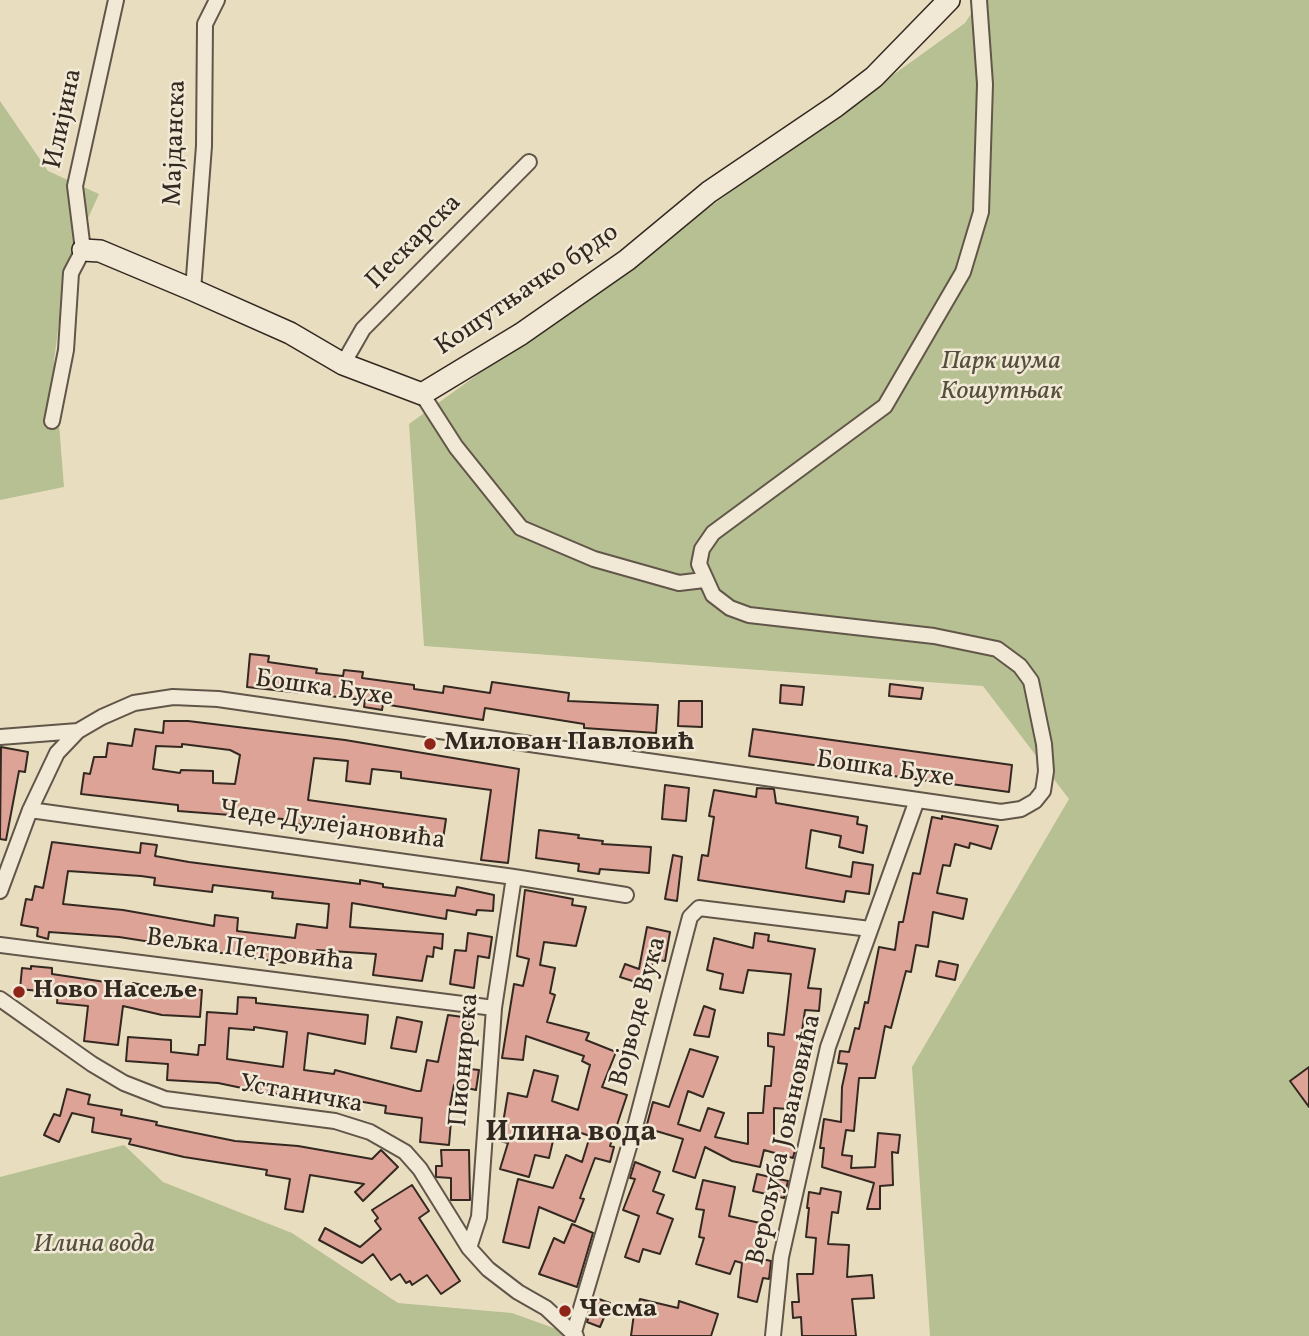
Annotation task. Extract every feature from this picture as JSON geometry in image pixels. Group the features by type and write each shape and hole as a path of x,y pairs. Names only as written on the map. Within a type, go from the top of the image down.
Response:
{"street":[{"name":"Илијина","path":"83,250 75,187 116,0"},
{"name":"Мајданска","path":"193,290 204,146 205,24 217,0"},
{"name":"Кошутњачко брдо","path":"422,394 521,334 606,275 674,224 709,192 836,106 874,77 949,0"},
{"path":"52,421 66,350 71,274 83,250 100,251 290,333 343,364 422,394 456,447 521,527 606,562 678,583 704,580 699,564 702,549 713,534 885,406 963,272 981,212 985,84 979,0"},
{"name":"Пескарска","path":"343,364 363,329 529,162"},
{"name":"Бошка Бухе","path":"0,891 30,810 57,753 78,731 134,702 173,696 218,699 1001,812 1021,809 1044,792 1044,744 1031,681 1020,666 997,649 934,636 749,615 730,608 713,595 704,580"},
{"path":"0,737 78,731"},
{"name":"Верољуба Јовановића","path":"773,1336 781,1257 820,1081 870,929 917,800"},
{"name":"Чеде Дулејановића","path":"30,810 626,895"},
{"name":"Пионирска","path":"469,1248 479,1217 494,1008 514,877"},
{"name":"Војводе Вука","path":"575,1334 636,1123 690,917 699,908 870,929"},
{"name":"Вељка Петровића","path":"0,945 494,1008"},
{"name":"Устаничка","path":"0,999 92,1064 124,1083 164,1099 335,1121 370,1132 405,1152 420,1169 469,1248 488,1269 518,1292 546,1308 575,1334"}],"green space":[{"name":"Парк шума Кошутњак","path":"980,0 1309,0 1309,1336 930,1336 912,1067 1069,799 983,686 424,646 409,424 965,23"},
{"path":"0,101 48,171 99,194 66,267 54,361 64,487 0,500"},
{"name":"Илина вода","path":"124,1145 163,1182 292,1233 398,1303 512,1313 562,1331 564,1336 0,1336 0,1177"}],"building":[{"path":"250,654 269,656 268,662 317,669 316,673 343,676 344,670 363,672 362,678 414,685 414,689 443,693 444,686 490,693 492,682 569,693 568,701 658,705 656,733 584,728 584,724 485,708 483,720 383,704 382,710 364,707 365,700 247,687"},
{"path":"890,684 923,688 921,699 889,696"},
{"path":"781,685 804,687 802,705 780,703"},
{"path":"679,701 702,701 702,727 678,726"},
{"path":"164,721 188,721 345,740 519,769 508,863 481,860 491,790 401,778 401,772 372,769 370,784 346,781 348,761 314,758 308,800 446,819 442,846 283,822 283,819 178,811 178,805 81,794 84,773 90,774 94,757 106,757 108,743 132,746 135,729 163,733","holes":["182,744 230,750 240,755 235,784 213,783 213,771 181,770 180,773 153,769 156,746 182,747"]},
{"path":"753,729 1012,765 1009,792 749,756"},
{"path":"1,747 28,752 25,772 19,771 6,840 0,839"},
{"path":"665,785 689,788 686,821 662,819"},
{"path":"757,788 774,789 776,803 858,817 857,824 867,826 863,853 839,847 841,836 811,830 806,868 851,877 853,862 873,865 869,894 846,891 844,902 698,880 702,855 708,856 714,817 709,816 714,790 756,797"},
{"path":"942,816 998,826 991,849 970,843 969,848 955,844 950,866 943,865 937,893 967,899 963,919 933,912 928,947 916,945 911,972 906,971 891,1028 885,1026 875,1078 859,1078 854,1131 846,1130 842,1155 852,1156 851,1168 875,1167 878,1133 900,1135 898,1153 892,1152 893,1185 880,1186 880,1209 867,1209 874,1183 822,1167 824,1148 820,1148 824,1119 841,1122 842,1087 847,1064 838,1063 840,1051 849,1052 855,1028 859,1029 865,1002 868,1003 879,947 895,950 899,922 903,922 913,873 920,874 932,817 942,819"},
{"path":"539,830 579,835 578,838 603,841 602,844 651,847 649,873 600,869 599,874 578,871 579,864 536,858"},
{"path":"52,842 140,853 141,843 157,845 155,856 189,862 360,884 360,880 383,884 383,887 455,896 457,887 494,895 493,911 477,910 476,915 447,910 446,919 352,903 350,927 443,934 442,949 434,947 433,957 427,956 422,981 373,975 376,954 317,950 315,964 287,960 286,963 119,937 49,932 48,939 37,936 38,928 21,925 26,899 32,900 35,886 43,888","holes":["68,871 155,878 154,885 212,892 213,885 273,892 272,898 329,904 327,928 297,924 295,938 237,931 238,918 215,915 214,926 123,910 63,904"]},
{"path":"673,855 682,857 677,901 665,899"},
{"path":"525,890 573,899 572,905 586,907 576,946 544,942 540,965 555,968 550,993 555,995 547,1022 589,1033 586,1040 616,1052 602,1087 627,1095 610,1146 614,1147 610,1162 595,1158 580,1198 584,1199 575,1222 539,1207 529,1248 503,1242 518,1179 553,1188 566,1155 582,1162 590,1136 561,1126 560,1129 556,1128 549,1158 535,1155 529,1177 500,1169 508,1143 500,1141 508,1093 527,1097 534,1070 558,1076 552,1101 578,1110 590,1065 582,1061 584,1056 526,1036 523,1060 502,1058 514,984 523,986 529,959 517,956"},
{"path":"647,927 670,932 665,961 654,959 645,985 620,977 625,964 639,969"},
{"path":"468,933 492,937 489,958 478,956 474,988 450,984 455,950 466,951"},
{"path":"755,933 769,935 768,941 815,949 808,988 821,989 819,1011 805,1010 801,1039 808,1040 800,1086 790,1085 788,1109 774,1108 774,1140 796,1147 793,1158 764,1150 760,1167 732,1161 705,1147 695,1178 673,1171 683,1139 646,1128 653,1102 669,1107 690,1049 718,1057 703,1097 688,1091 678,1124 700,1131 708,1108 724,1113 715,1137 748,1144 748,1113 763,1113 765,1086 771,1086 774,1047 768,1046 768,1033 784,1035 791,974 748,970 743,993 720,989 723,974 707,970 714,938 753,948"},
{"path":"939,961 958,965 955,980 936,976"},
{"path":"31,966 52,968 52,974 132,986 133,983 181,993 182,989 202,990 200,1017 162,1015 123,1006 118,1045 84,1041 88,1006 57,1003 58,993 20,989 22,968 31,969"},
{"path":"238,997 256,998 256,1003 368,1015 365,1044 308,1033 304,1070 334,1074 335,1070 417,1091 421,1091 427,1060 438,1062 448,1015 470,1018 468,1037 474,1038 470,1069 479,1070 476,1090 454,1085 447,1121 451,1121 449,1145 420,1142 422,1118 385,1113 386,1106 352,1100 352,1104 298,1093 297,1096 266,1093 218,1083 167,1080 168,1064 126,1061 128,1037 171,1040 171,1052 198,1055 199,1045 205,1045 207,1012 237,1014","holes":["254,1027 287,1032 283,1067 227,1059 229,1028 254,1030"]},
{"path":"704,1006 715,1010 709,1037 694,1035"},
{"path":"397,1017 422,1022 416,1052 391,1048"},
{"path":"1309,1067 1309,1107 1290,1081"},
{"path":"67,1089 90,1095 88,1104 122,1110 121,1115 157,1122 156,1125 235,1141 298,1146 372,1159 381,1150 398,1167 363,1201 355,1192 364,1184 310,1175 303,1212 285,1209 290,1179 266,1175 267,1170 184,1157 129,1144 131,1139 92,1132 94,1118 72,1113 59,1142 44,1135 54,1114 60,1116"},
{"path":"441,1150 469,1150 470,1200 451,1200 451,1178 436,1177 436,1166 442,1166"},
{"path":"635,1162 660,1172 653,1191 664,1195 657,1213 673,1219 660,1254 643,1249 639,1262 625,1257 639,1216 623,1210 635,1179 630,1178"},
{"path":"757,1174 788,1181 784,1198 753,1191"},
{"path":"703,1180 735,1187 729,1216 769,1225 762,1259 771,1261 769,1279 763,1278 757,1302 738,1297 742,1263 735,1261 730,1274 696,1264 704,1238 699,1237 704,1210 696,1209"},
{"path":"412,1185 429,1211 419,1218 460,1281 441,1294 427,1275 412,1285 410,1281 406,1283 400,1274 391,1280 373,1254 362,1263 319,1240 325,1228 360,1247 381,1229 372,1210"},
{"path":"821,1188 841,1192 838,1213 832,1212 828,1244 849,1245 847,1277 872,1275 874,1298 852,1299 856,1336 802,1336 801,1317 793,1318 792,1302 799,1302 797,1274 813,1274 816,1238 806,1237 809,1192 820,1194"},
{"path":"572,1224 593,1233 577,1287 539,1274 554,1238 564,1243"},
{"path":"596,1298 610,1303 600,1327 587,1322"},
{"path":"640,1299 678,1308 679,1301 718,1314 711,1336 631,1336 635,1306 638,1307"}],"place":[{"name":"Милован Павловић","path":"430,744"},
{"name":"Ново Насеље","path":"19,992"},
{"name":"Чесма","path":"565,1311"}],"district":[{"name":"Илина вода","path":"571,1134"}]}
